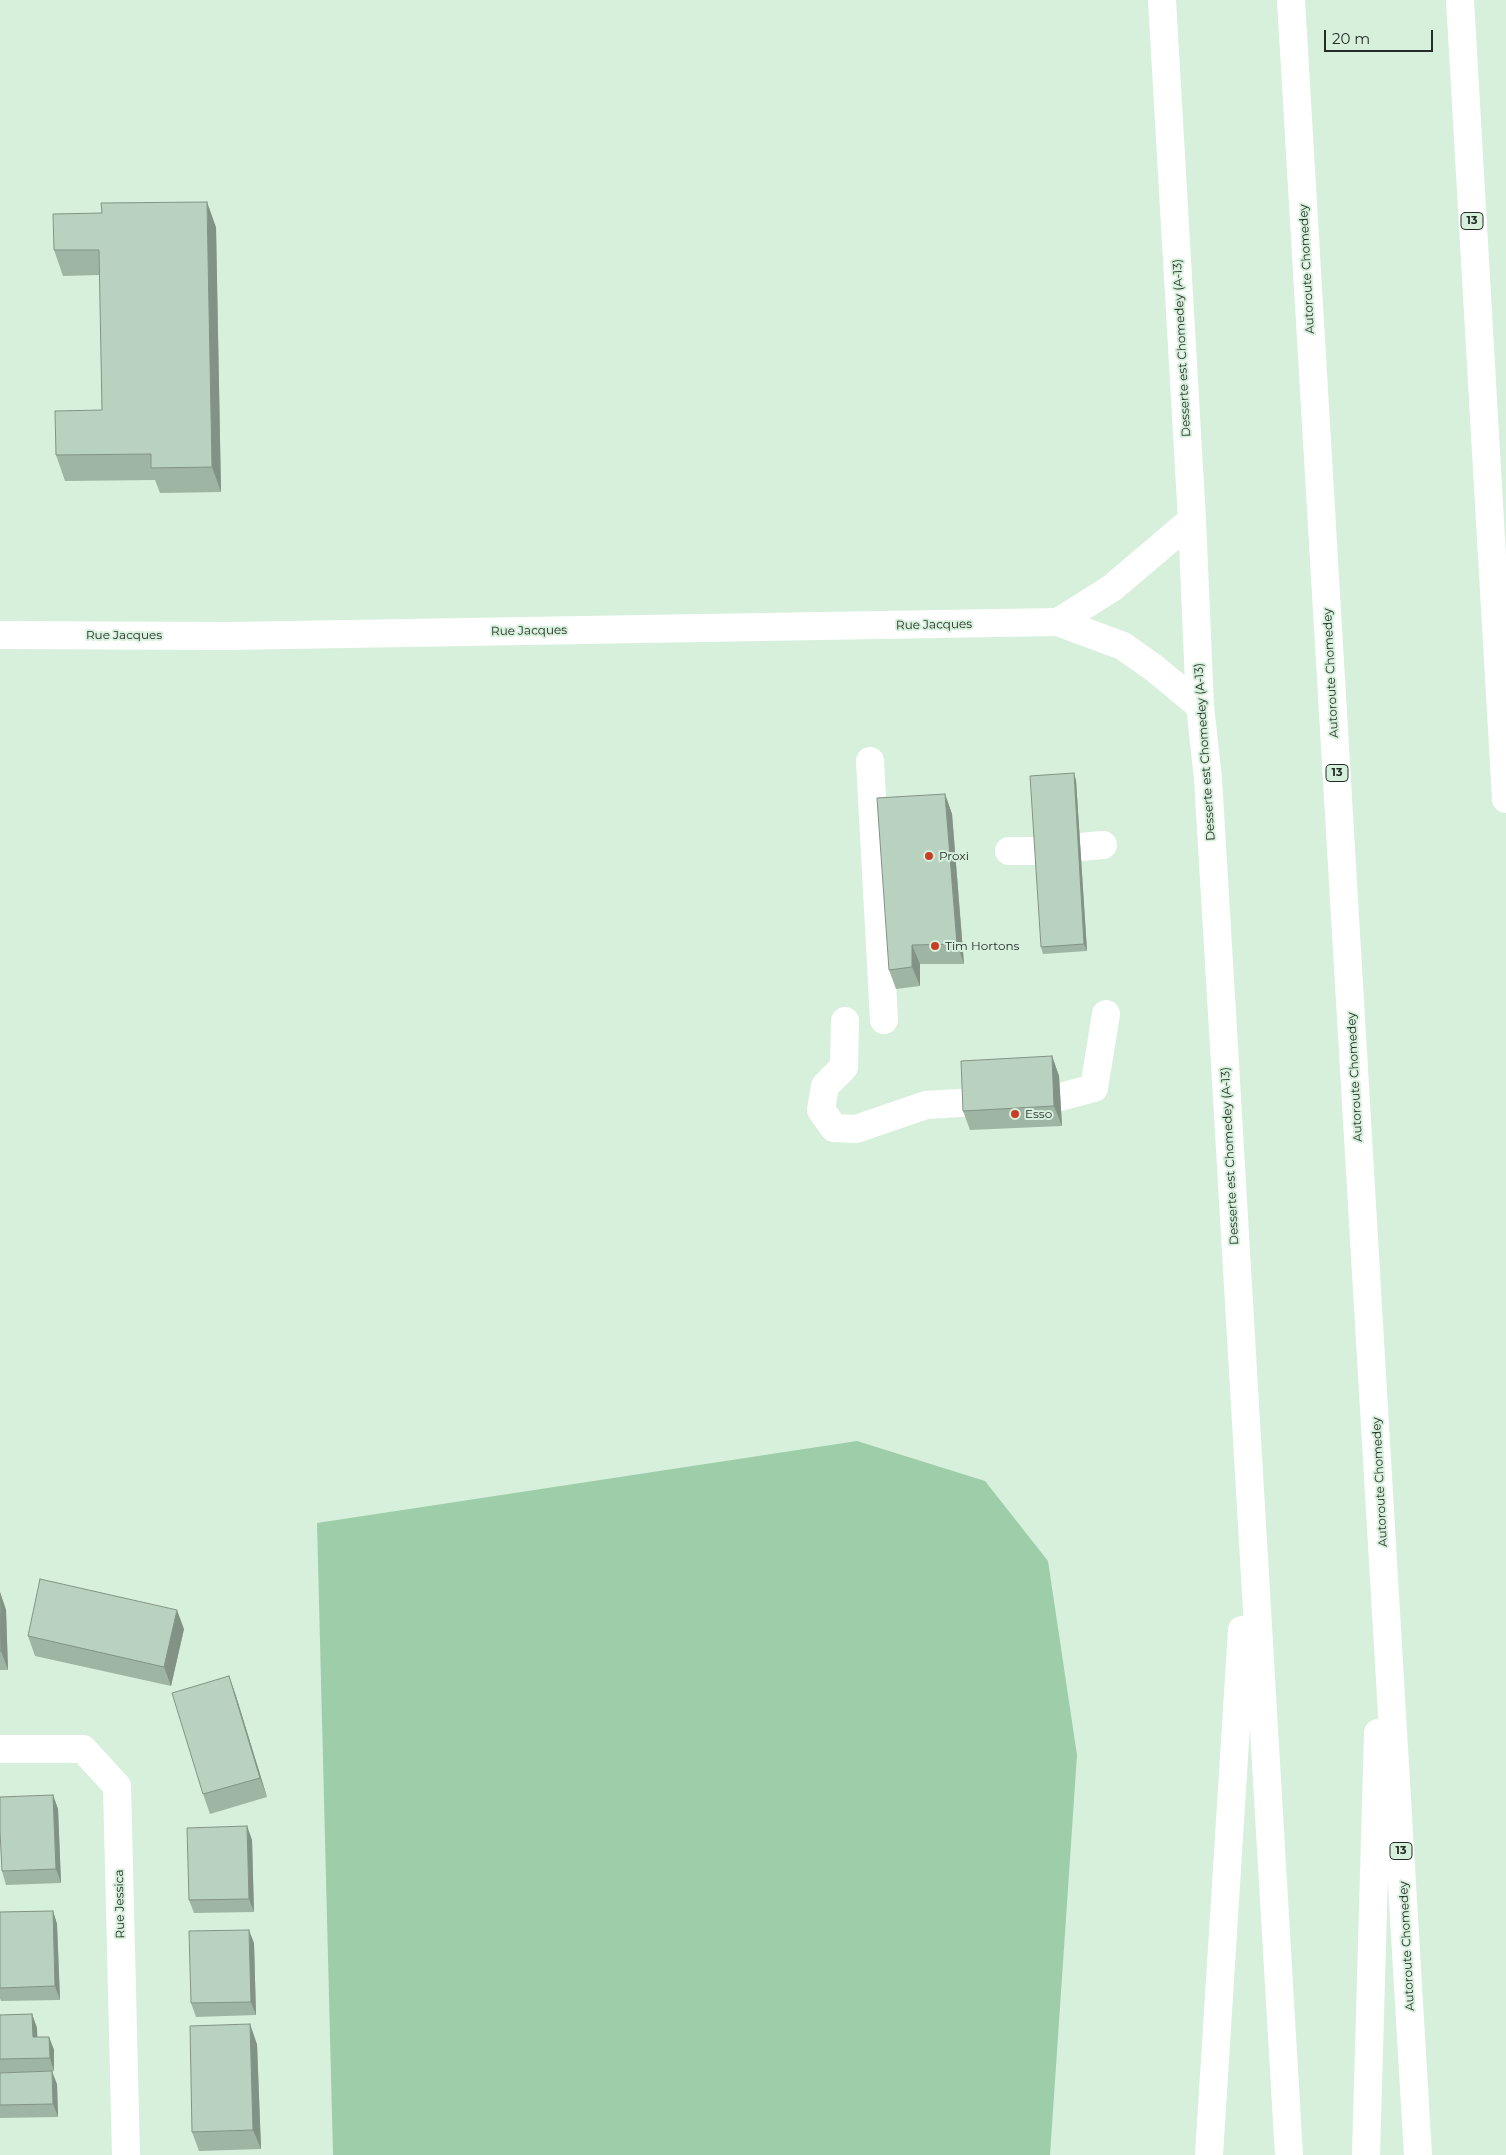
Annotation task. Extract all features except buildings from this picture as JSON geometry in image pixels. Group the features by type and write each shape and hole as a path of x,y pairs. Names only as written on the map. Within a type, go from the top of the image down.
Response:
{"main road":[{"name":"Desserte est Chomedey (A-13)","path":"1162,0 1192,520 1200,706 1211,828 1250,1504"},
{"name":"Autoroute Chomedey","path":"1291,0 1384,1546 1418,2155"},
{"name":"13","path":"1460,0 1506,800"},
{"path":"1058,622 1112,588 1192,520"},
{"path":"1058,622 1123,646 1154,668 1200,706"},
{"name":"Rue Jacques","path":"0,635 229,636 1058,622"},
{"path":"870,761 884,1020"},
{"path":"1009,851 1037,851 1103,845"},
{"path":"845,1021 844,1067 824,1086 821,1110 834,1128 856,1129 926,1105 1060,1097 1094,1088 1106,1014"},
{"path":"1209,2155 1213,2117 1250,1504"},
{"path":"1250,1504 1288,2155"},
{"path":"1366,2155 1384,1546"},
{"name":"Rue Jessica","path":"0,1749 83,1749 117,1786 126,2155"}],"green space":[{"path":"857,1441 985,1481 1048,1561 1077,1755 1050,2155 333,2155 317,1523"}],"place":[{"name":"Proxi","path":"929,856"},
{"name":"Tim Hortons","path":"935,946"},
{"name":"Esso","path":"1015,1114"}]}
